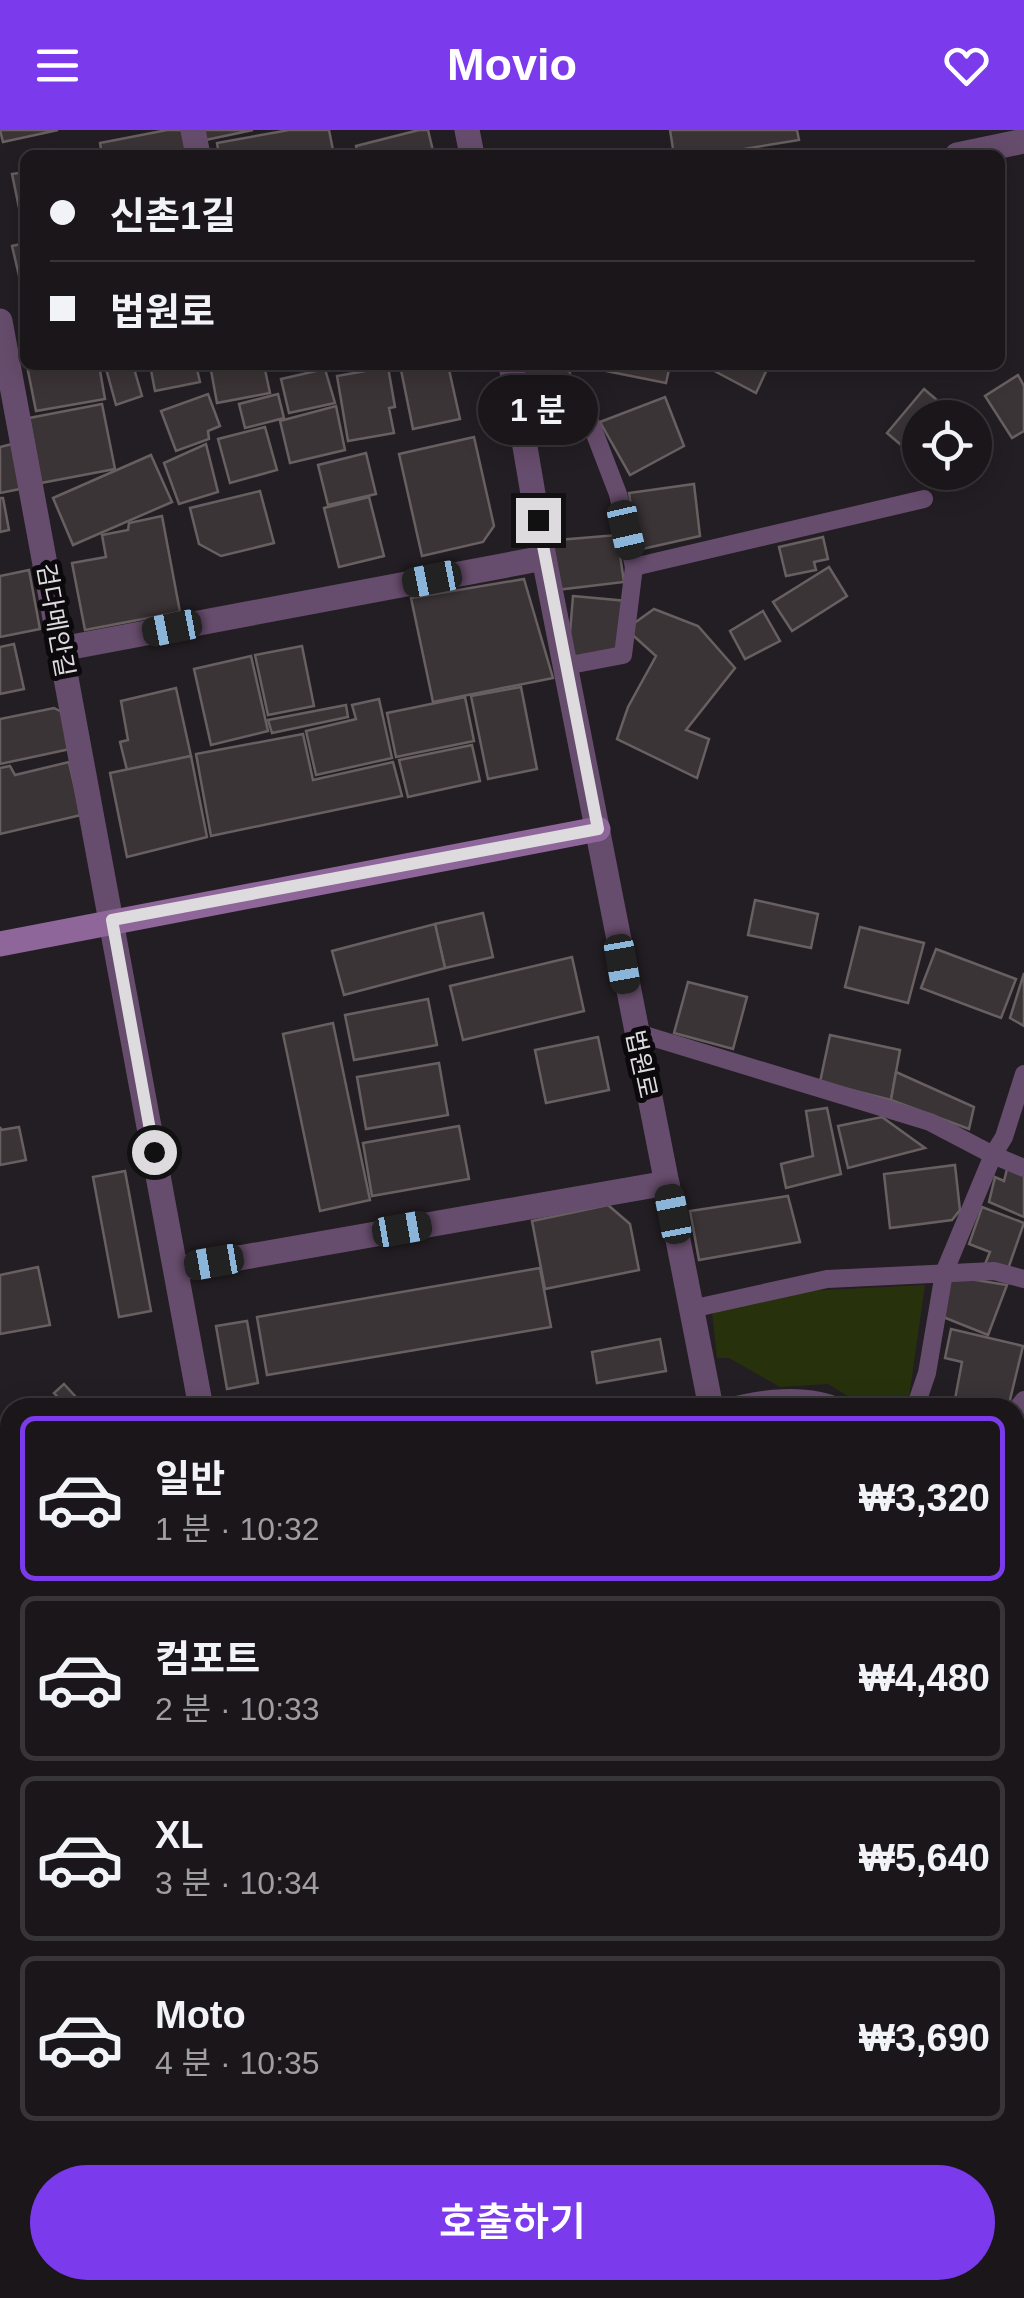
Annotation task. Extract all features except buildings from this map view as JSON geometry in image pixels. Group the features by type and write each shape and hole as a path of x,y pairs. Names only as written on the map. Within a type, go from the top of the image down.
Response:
{"street":[{"path":"981,150 1024,141"},
{"name":"검다메안길","path":"0,321 10,347 61,650 199,1398"},
{"name":"법원로","path":"512,370 544,558 708,1398"},
{"path":"61,650 544,558"},
{"path":"0,944 598,829"},
{"path":"176,1269 667,1182"}],"lane":[{"path":"518,404 580,395 618,494 634,567 623,655 566,666"},
{"path":"634,567 924,499"},
{"path":"635,1032 930,1122 1024,1168"},
{"path":"918,1398 927,1373 944,1272 993,1154 1004,1137 1024,1074"},
{"path":"690,1309 827,1279 994,1270 1024,1279"}],"green space":[{"path":"925,1285 909,1398 851,1398 828,1384 780,1387 729,1358 717,1358 712,1312 805,1291"}],"route":[{"path":"154,1152 112,920 598,829 538,520"}]}
